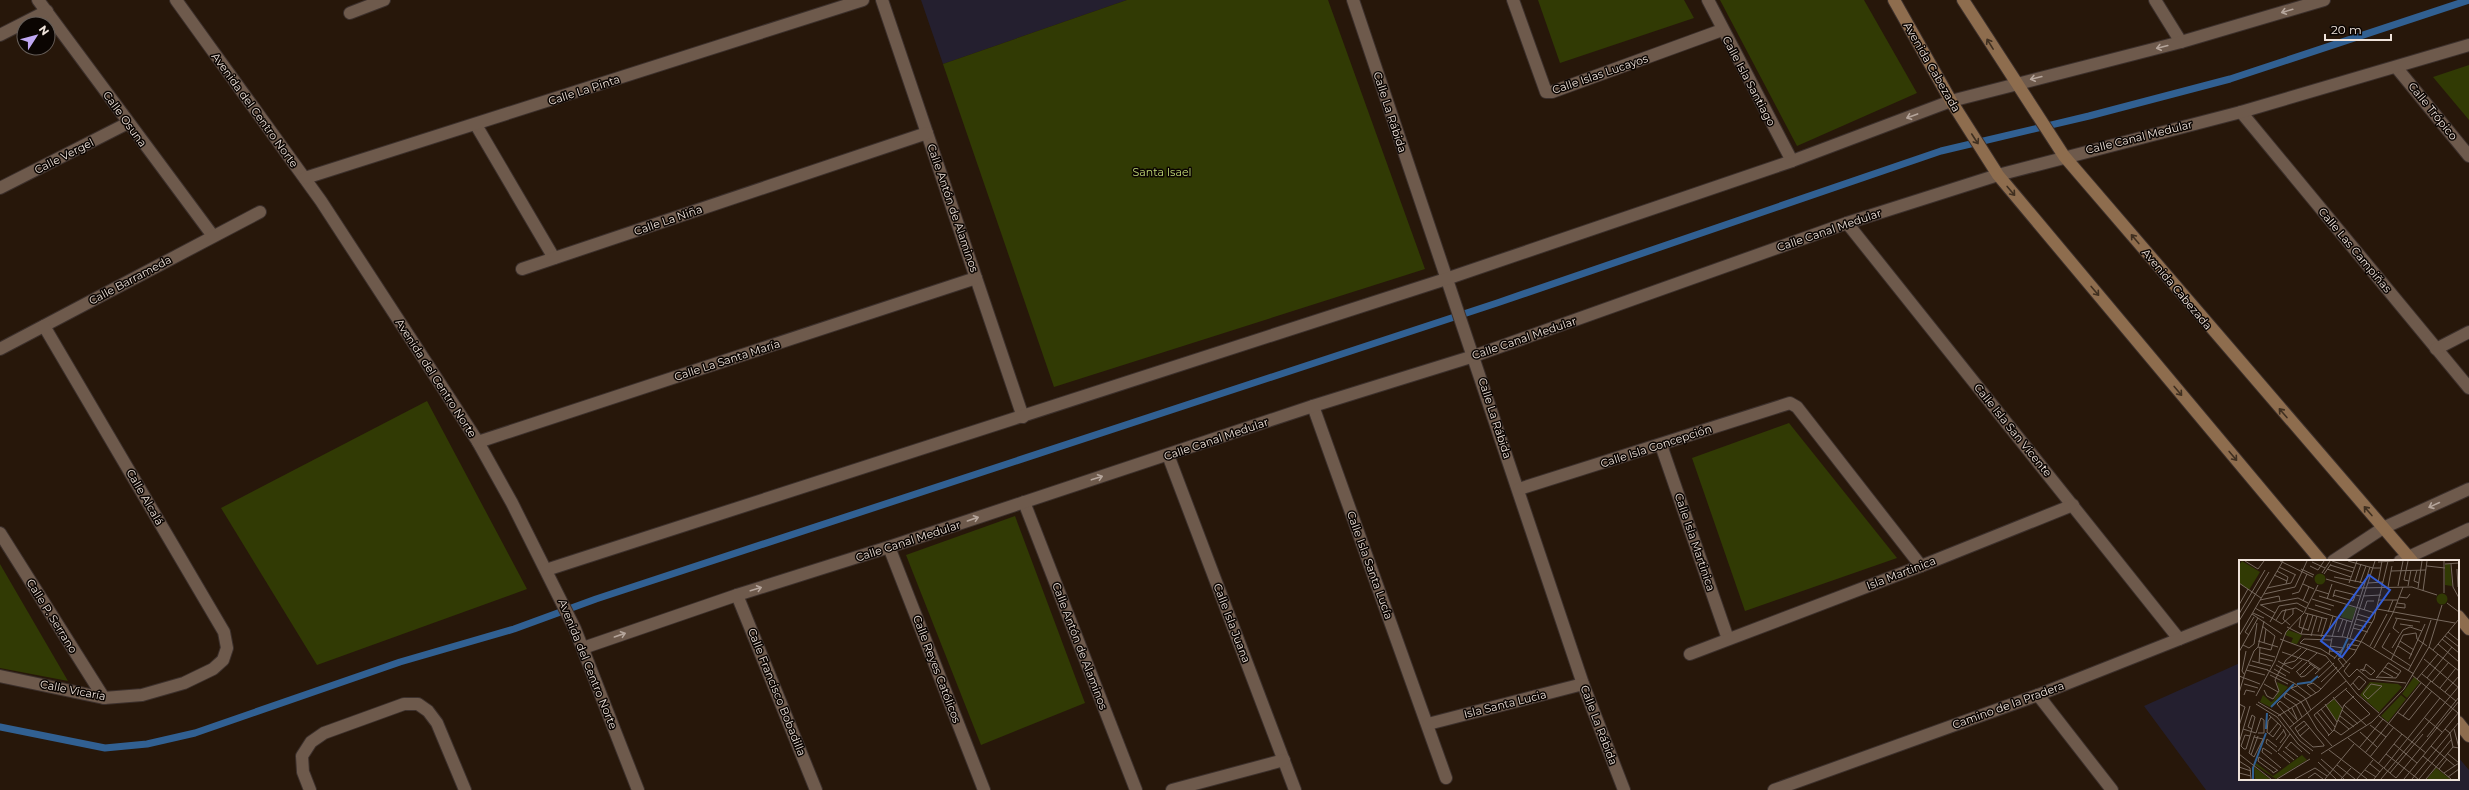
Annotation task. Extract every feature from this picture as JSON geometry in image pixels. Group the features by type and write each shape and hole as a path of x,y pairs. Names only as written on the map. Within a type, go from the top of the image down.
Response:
{"main road":[{"name":"Avenida Cabezada","path":"1894,0 1951,102 1998,175 2320,560"},
{"name":"Avenida Cabezada","path":"1963,0 2026,101 2064,156 2383,528 2407,560"},
{"path":"2459,617 2469,629"},
{"path":"2459,723 2469,736"}],"street":[{"name":"Calle Osuna","path":"38,0 213,236"},
{"name":"Avenida del Centro Norte","path":"176,0 305,178 478,442 512,503 555,586 575,629 638,790"},
{"path":"350,13 382,0"},
{"name":"Calle La Pinta","path":"305,178 476,125 864,0"},
{"name":"Calle Antón de Alaminos","path":"882,0 1023,416"},
{"name":"Calle La Rábida","path":"1353,0 1446,280 1468,338 1519,489 1583,684 1624,790"},
{"name":"Calle Islas Lucayos","path":"1513,0 1546,92 1552,92 1722,30"},
{"name":"Calle Isla Santiago","path":"1708,0 1722,30 1792,161"},
{"path":"2155,0 2181,42"},
{"path":"546,570 1446,280 1792,161 1951,102 2015,84 2181,42 2324,0"},
{"path":"0,35 46,11"},
{"name":"Calle Canal Medular","path":"583,648 737,595 889,547 1313,406 1474,356 1847,223 1998,175 2064,156 2241,112 2469,45"},
{"name":"Calle Trópico","path":"2396,66 2469,156"},
{"name":"Calle Las Campiñas","path":"2241,112 2469,388"},
{"name":"Calle Vergel","path":"0,188 128,123"},
{"path":"476,125 554,258"},
{"name":"Calle La Niña","path":"522,269 927,133"},
{"name":"Calle Barrameda","path":"0,349 260,212"},
{"name":"Calle Isla San Vicente","path":"1847,223 2073,504 2179,639"},
{"name":"Calle La Santa María","path":"478,442 976,278"},
{"name":"Calle Alcalá","path":"44,326 224,632 227,648 223,660 213,669"},
{"path":"2436,349 2469,332"},
{"name":"Calle Isla Concepción","path":"1519,489 1787,404 1792,404 1797,407 1921,566"},
{"name":"Calle Isla Santa Lucía","path":"1313,406 1428,724 1446,778"},
{"name":"Calle Isla Martinica","path":"1661,445 1728,639"},
{"name":"Calle Isla Juana","path":"1168,455 1296,790"},
{"path":"2335,560 2383,528 2469,489"},
{"name":"Calle Antón de Alaminos","path":"1024,502 1136,790"},
{"name":"Isla Martinica","path":"1690,654 1921,566 2073,504"},
{"path":"2407,560 2469,529"},
{"name":"Calle P. Serrano","path":"0,533 104,698"},
{"name":"Calle Reyes Católicos","path":"889,547 984,790"},
{"name":"Calle Francisco Bobadilla","path":"737,595 816,790"},
{"name":"Camino de la Pradera","path":"1776,790 2038,695 2239,615"},
{"name":"Calle Vicaría","path":"0,676 104,698 142,695 184,683 213,669"},
{"name":"Isla Santa Lucia","path":"1428,724 1583,684"},
{"path":"2038,695 2112,790"},
{"path":"310,790 303,772 302,756 310,742 324,733 404,704 418,704 428,711 437,724 465,790"},
{"path":"1172,790 1284,760"}],"shaded area":[{"path":"921,0 1127,0 943,64"},
{"path":"2239,663 2239,780 2459,780 2459,758 2469,770 2469,790 2206,790 2144,706"}],"green space":[{"name":"Santa Isael","path":"1127,0 1328,0 1425,269 1054,387 943,64"},
{"path":"1538,0 1684,0 1694,18 1560,63"},
{"path":"1720,0 1864,0 1917,93 1797,146"},
{"path":"2469,65 2469,120 2433,77"},
{"path":"427,401 527,589 317,665 221,508"},
{"path":"1789,423 1897,558 1745,611 1692,458"},
{"path":"1015,516 1085,703 981,745 906,555"},
{"path":"0,564 68,681 0,668"}],"waterway":[{"path":"0,727 105,748 147,744 195,733 400,662 514,629 596,599 1497,303 1941,151 2089,116 2230,79 2469,0"}]}
